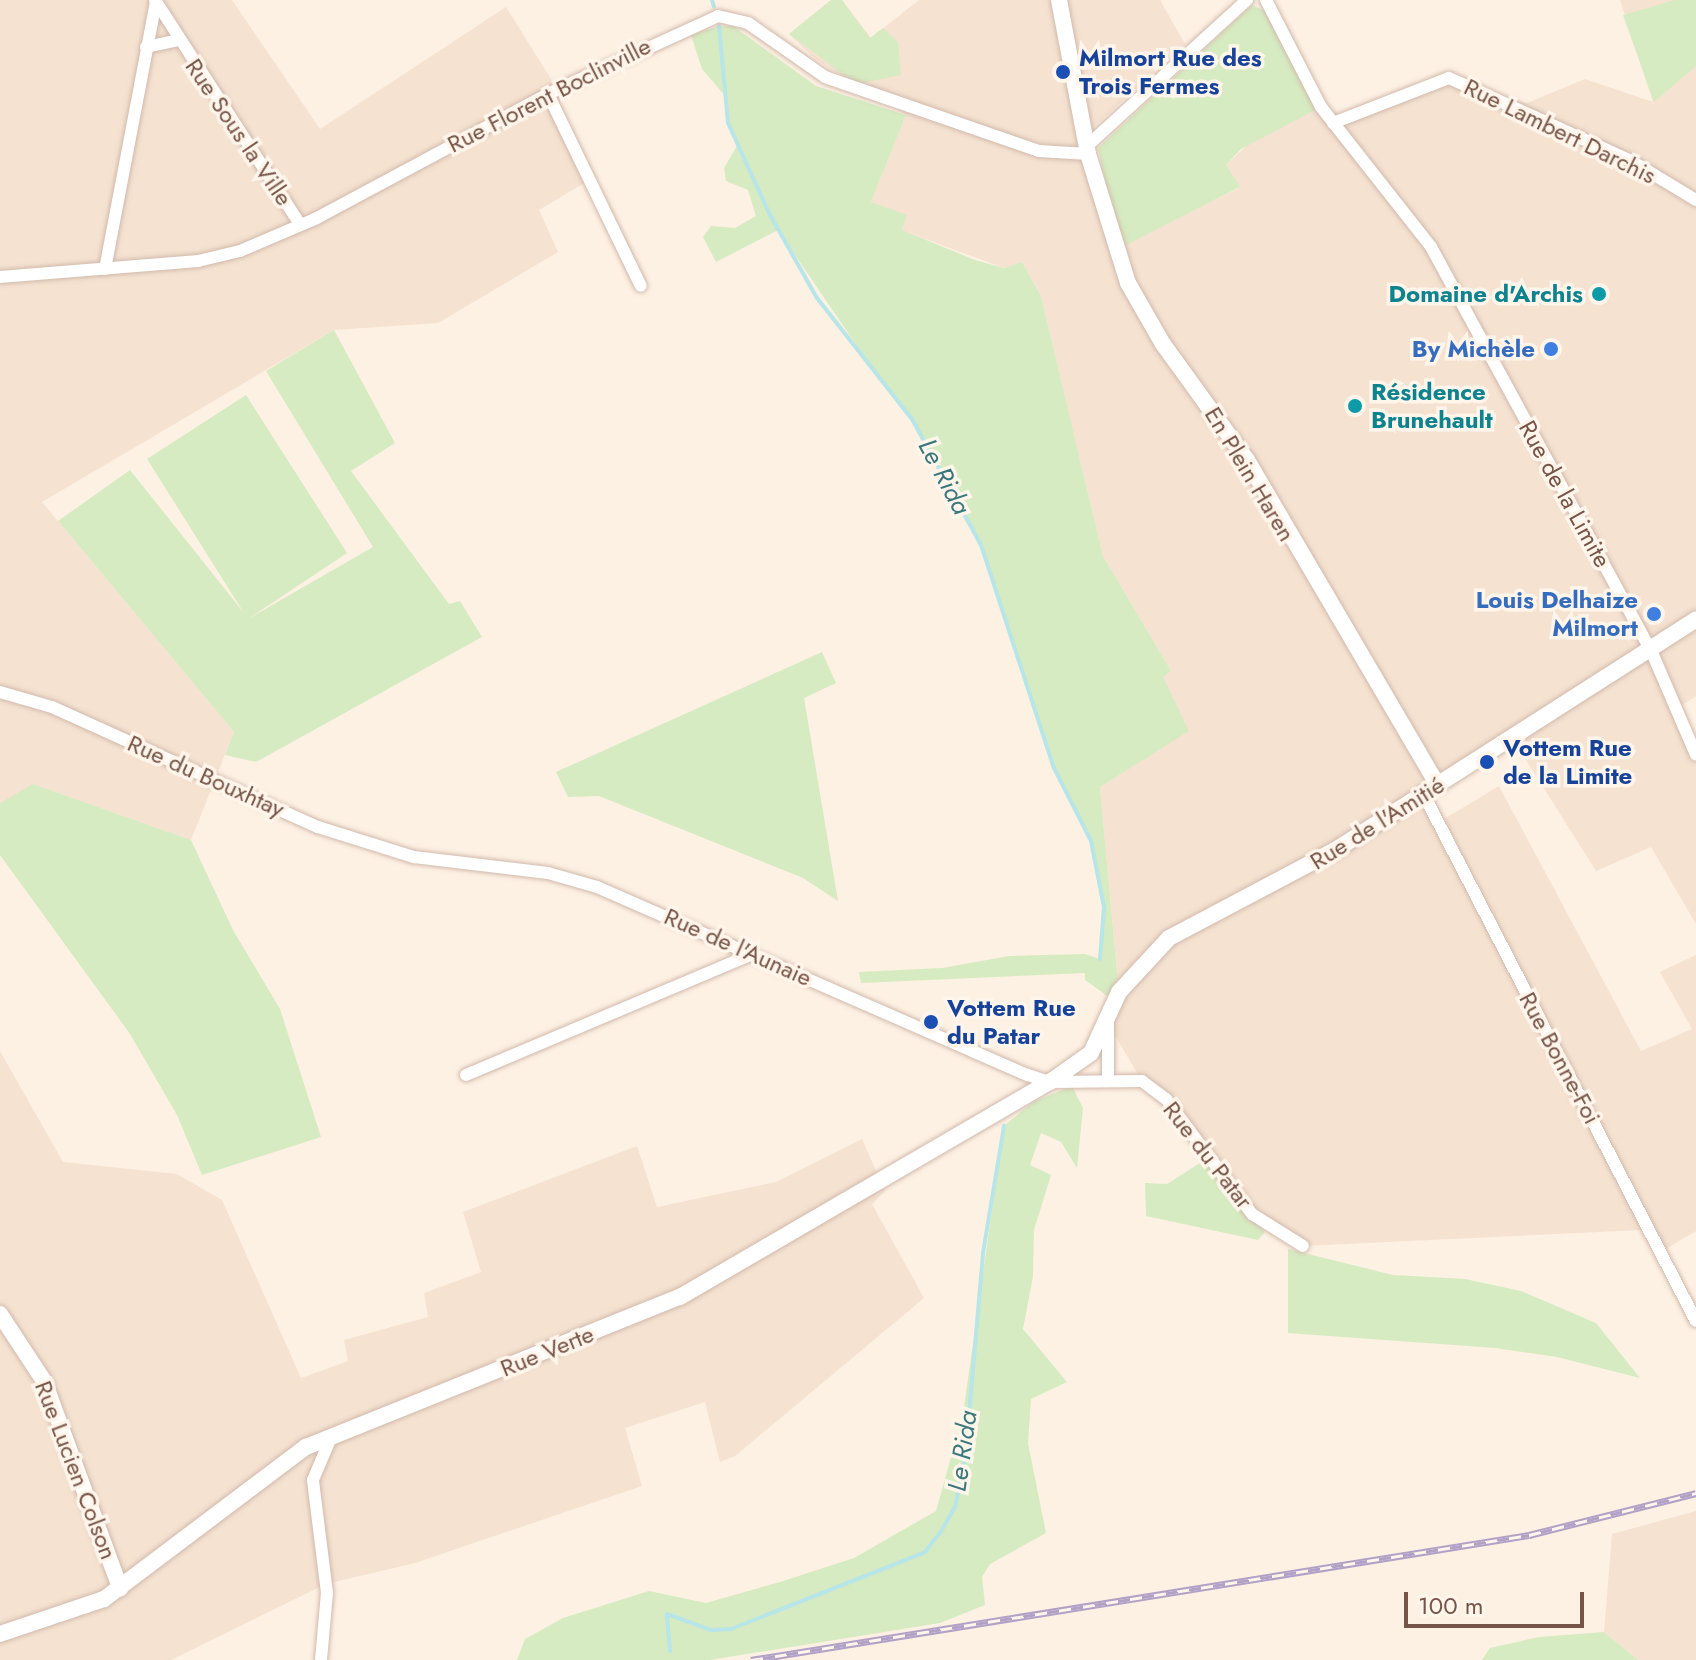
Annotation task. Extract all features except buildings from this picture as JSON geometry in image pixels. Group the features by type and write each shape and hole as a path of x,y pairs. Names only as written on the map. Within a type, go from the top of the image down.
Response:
{"street":[{"name":"En Plein Haren","path":"1059,0 1087,150 1128,283 1163,344 1247,460 1438,785"},
{"path":"1087,150 1247,0"},
{"name":"Rue de la Limite","path":"1266,0 1333,123 1431,247 1650,648 1696,755"},
{"path":"105,269 155,1"},
{"name":"Rue Sous la Ville","path":"155,1 300,224"},
{"name":"Rue Florent Boclinville","path":"0,277 198,261 240,251 300,224 548,94 703,19 735,17 814,73 1039,151 1087,150"},
{"name":"Rue Sous la Ville","path":"146,47 178,40"},
{"name":"Rue Lambert Darchis","path":"1333,123 1449,78 1633,162 1696,200"},
{"path":"548,94 641,286"},
{"name":"Rue de l'Amitié","path":"1091,1053 1108,1024 1119,992 1169,938 1324,857 1696,619"},
{"name":"Rue du Bouxhtay","path":"0,692 52,707 318,827 414,857"},
{"name":"Rue Bonne-Foi","path":"1424,795 1696,1321"},
{"name":"Rue de l'Aunaie","path":"414,857 548,873 585,884 1050,1082"},
{"path":"466,1075 752,954"},
{"path":"1108,1024 1108,1079"},
{"name":"Rue Verte","path":"0,1634 120,1588 265,1473 332,1435 680,1297 1050,1082 1091,1053"},
{"name":"Rue du Patar","path":"1050,1082 1142,1081 1166,1099 1252,1214 1303,1246"},
{"name":"Rue Lucien Colson","path":"0,1314 44,1381 120,1588"},
{"path":"321,1660 327,1593 313,1480 332,1435"}],"shaded area":[{"path":"0,0 232,0 320,129 506,7 553,82 586,182 539,210 558,252 438,323 334,330 42,502 234,732 191,840 33,784 0,806"},
{"path":"831,0 842,0 871,38 919,0 1160,0 1185,44 1086,134 1120,247 1239,188 1226,165 1256,137 1317,109 1333,123 1434,80 1527,103 1585,79 1653,102 1620,0 1696,0 1696,613 1416,793 1642,1230 1303,1246 1271,1229 1142,1081 1108,1024 1119,992 1100,787 1188,731 1162,676 1171,671 1103,556 1041,296 1022,262 1004,268 901,230 871,202 906,115 815,59 789,34"},
{"path":"1696,626 1696,696 1682,705 1696,740 1696,924 1651,847 1596,871 1514,741"},
{"path":"1499,786 1641,1051 1692,1029 1660,972 1696,955 1696,1231 1664,1250 1444,819"},
{"path":"0,1051 63,1162 177,1174 222,1200 301,1378 348,1361 344,1340 428,1317 424,1293 481,1272 463,1212 637,1146 657,1207 776,1182 862,1139 885,1191 872,1204 924,1298 735,1456 720,1462 705,1402 625,1428 642,1486 415,1563 326,1584 171,1660 0,1660"},
{"path":"1696,1511 1696,1660 1638,1660 1604,1632 1612,1534"}],"green space":[{"path":"831,0 842,0 870,38 883,28 898,42 901,75 856,84 789,34"},
{"path":"1675,0 1696,0 1696,66 1654,102 1623,15"},
{"path":"1252,5 1267,12 1317,109 1241,149 1226,165 1240,187 1120,248 1098,148"},
{"path":"719,26 733,26 816,86 906,115 871,202 907,215 902,230 975,260 1004,268 1022,262 1041,296 1103,556 1171,671 1163,677 1189,731 1100,787 1118,983 1110,998 1085,980 1085,973 861,983 859,972 942,968 1009,956 1085,954 1100,959 1104,907 1091,841 1054,768 981,545 912,419 876,374 778,230 716,262 703,237 711,226 735,228 756,216 748,190 726,181 724,168 737,146 728,123 727,98 702,69 691,35"},
{"path":"334,330 395,443 351,471 449,604 460,601 482,637 256,762 225,755 234,732 58,521 130,470 244,613 147,459 246,395 347,553 248,619 373,547 266,371"},
{"path":"822,652 836,683 804,698 838,901 803,878 599,796 568,797 556,772"},
{"path":"33,784 191,840 233,930 280,1009 321,1137 202,1175 177,1115 130,1034 0,855 0,803"},
{"path":"1072,1086 1083,1108 1077,1168 1061,1142 1041,1133 1030,1165 1051,1175 1034,1230 1033,1276 1023,1329 1067,1382 1031,1399 1028,1443 1046,1533 990,1564 982,1577 985,1605 940,1623 710,1660 517,1660 525,1639 563,1618 649,1591 706,1603 780,1582 854,1558 936,1511 963,1414 1004,1126 1033,1102"},
{"path":"1203,1161 1265,1232 1258,1240 1146,1216 1145,1183 1167,1184"},
{"path":"1288,1249 1393,1275 1465,1279 1521,1291 1596,1323 1640,1378 1557,1357 1495,1348 1288,1333"},
{"path":"1604,1632 1638,1660 1482,1660 1490,1648 1539,1637"}],"waterway":[{"path":"712,0 714,7"},
{"name":"Le Rida","path":"719,26 728,123 770,215 817,298 912,419 981,545 1054,768 1091,841 1104,907 1100,959"},
{"name":"Le Rida","path":"670,1651 667,1614 711,1630 731,1629 925,1552 940,1533 955,1507 965,1460 983,1253 1004,1126"}],"railway":[{"path":"751,1660 1529,1535 1696,1493"}],"place":[{"name":"Milmort Rue des Trois Fermes","path":"1063,72"},
{"name":"Domaine d'Archis","path":"1599,294"},
{"name":"By Michèle","path":"1551,349"},
{"name":"Résidence Brunehault","path":"1355,406"},
{"name":"Louis Delhaize Milmort","path":"1654,614"},
{"name":"Vottem Rue de la Limite","path":"1487,762"},
{"name":"Vottem Rue du Patar","path":"931,1022"}]}
